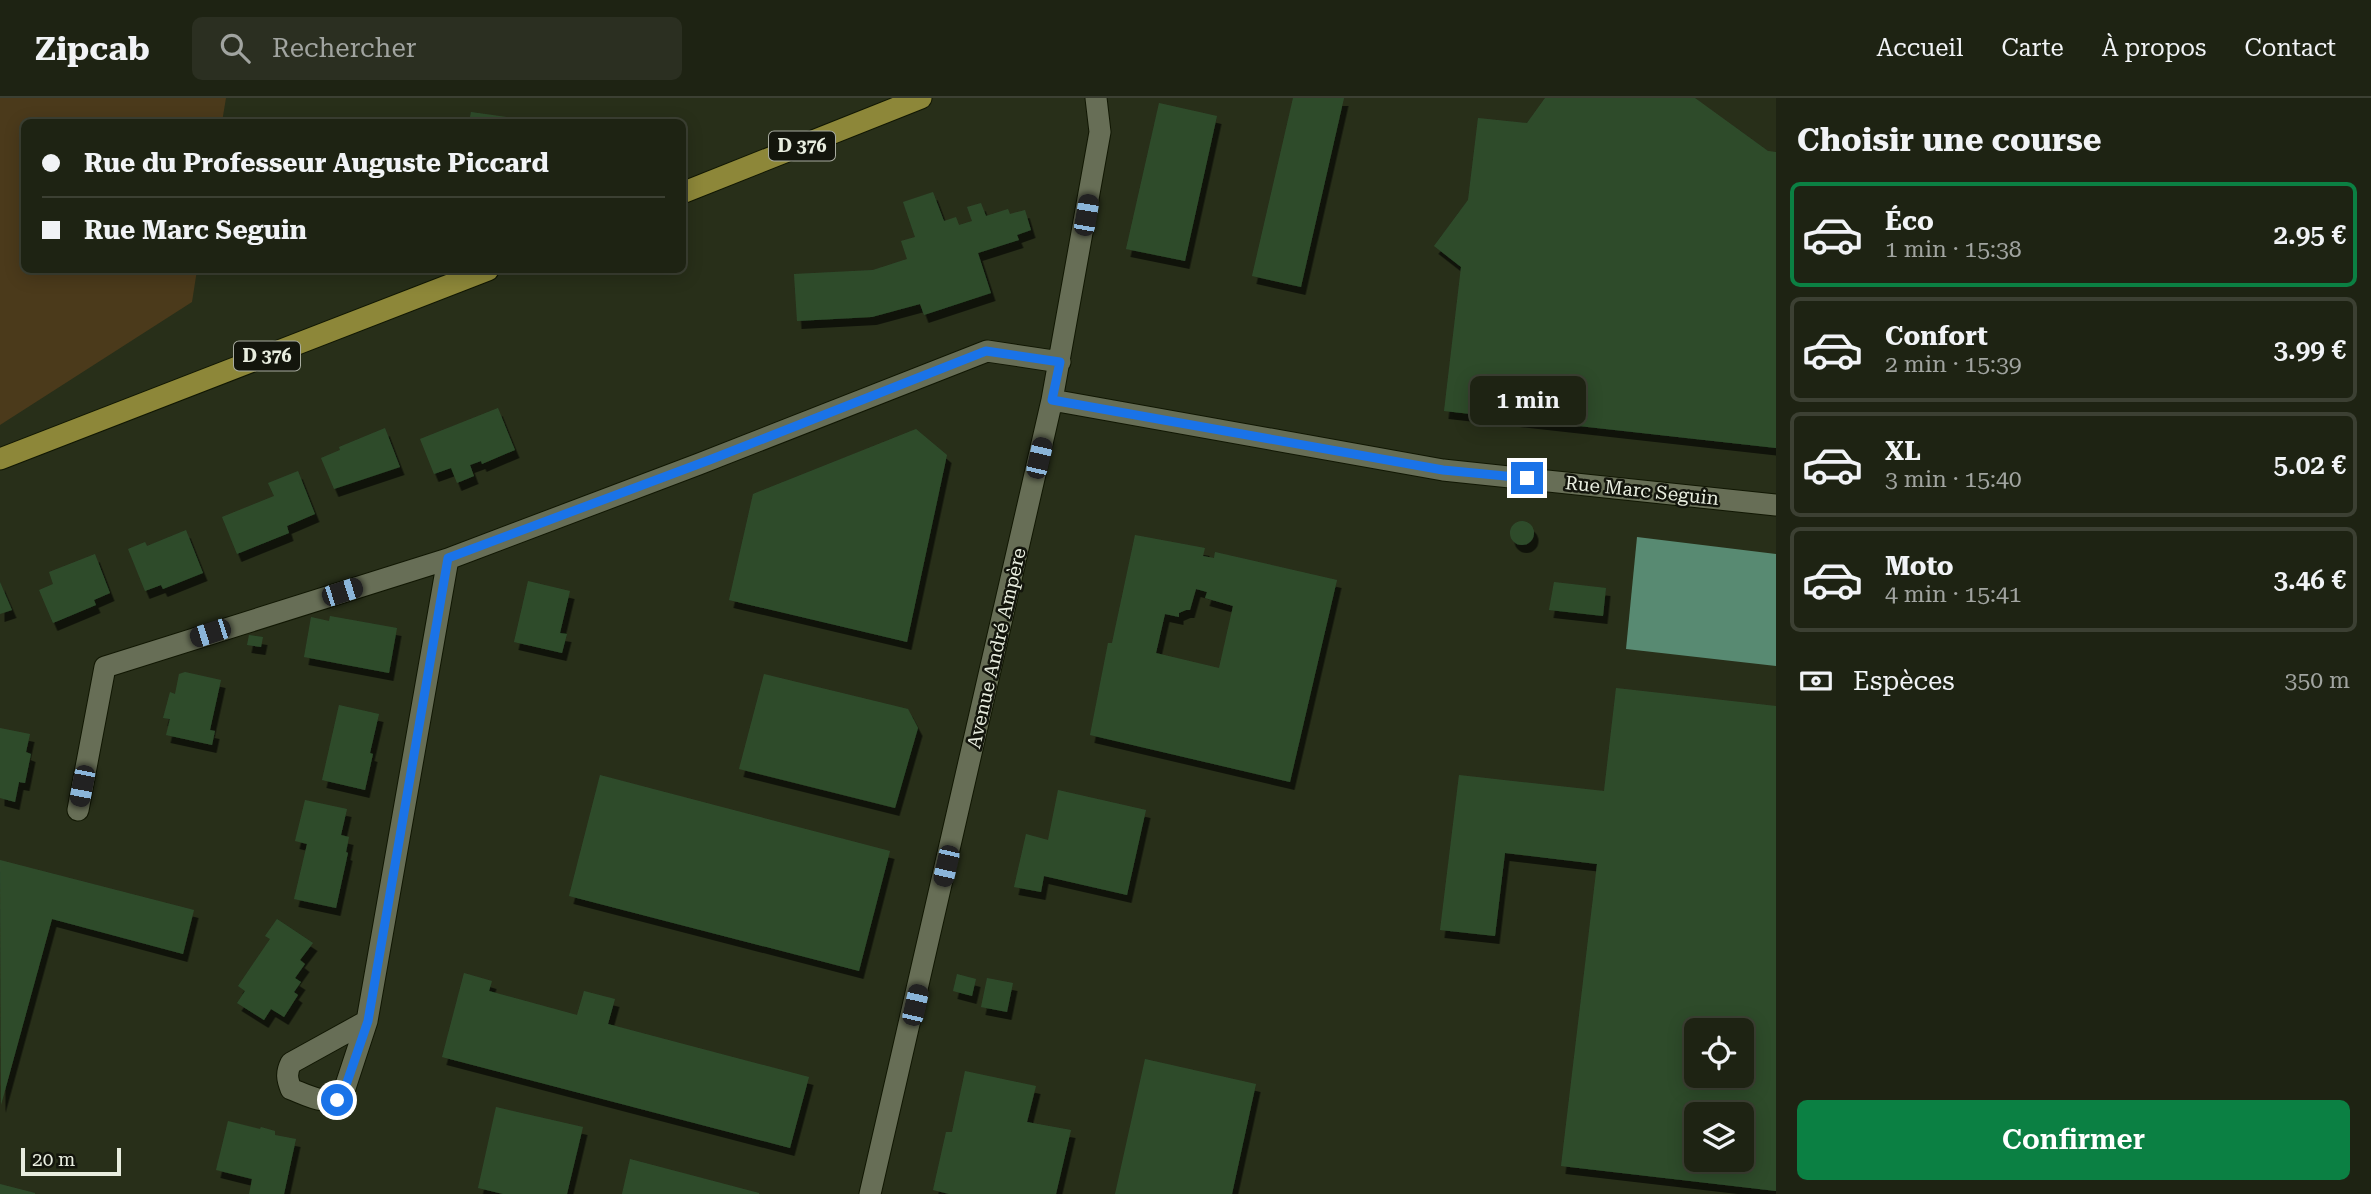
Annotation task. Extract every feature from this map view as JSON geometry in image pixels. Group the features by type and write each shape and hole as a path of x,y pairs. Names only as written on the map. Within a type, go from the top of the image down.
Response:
{"main road":[{"name":"D 376","path":"686,191 920,98"},
{"name":"D 376","path":"0,461 480,273"}],"street":[{"name":"Avenue André Ampère","path":"870,1194 1060,362 1100,132 1096,98"},
{"path":"78,810 105,667 448,558 712,459 986,351 1060,362"},
{"name":"Rue Marc Seguin","path":"1052,400 1443,470 1776,505"},
{"path":"368,1021 448,558"},
{"path":"879,1154 887,1194"}],"shaded area":[{"path":"0,98 226,98 222,119 21,119 21,273 197,273 192,302 0,425"},
{"path":"1637,537 1776,554 1776,666 1626,649"}],"building":[{"path":"1293,98 1344,98 1301,287 1252,276"},
{"path":"1545,98 1695,98 1768,151 1776,152 1776,448 1444,411 1461,267 1434,246 1468,200 1478,118 1527,123"},
{"path":"1159,103 1217,116 1185,261 1126,249"},
{"path":"471,112 513,118 513,119 470,119"},
{"path":"933,192 944,221 956,217 959,225 972,221 967,207 981,203 986,216 1008,209 1010,214 1025,210 1031,230 1017,235 1019,240 978,253 991,293 924,315 920,304 872,317 797,321 794,274 873,270 907,259 901,241 915,237 903,202"},
{"path":"498,408 515,450 482,464 481,461 470,465 474,476 457,483 451,468 434,474 420,439"},
{"path":"385,428 400,467 334,489 321,458 340,450 339,447"},
{"path":"916,429 947,455 907,642 729,600 753,494"},
{"path":"298,471 315,514 287,526 289,533 237,554 222,517 274,496 268,483"},
{"path":"1522,521 1531,524 1534,533 1531,542 1522,545 1513,542 1510,533 1513,524"},
{"path":"186,530 203,573 163,589 161,585 145,591 128,549 145,542 147,546"},
{"path":"1135,535 1205,548 1203,556 1214,558 1215,552 1337,580 1290,782 1090,735 1108,643 1112,643","holes":["1196,589 1207,592 1205,598 1233,606 1219,668 1156,653 1165,614 1179,617 1179,613 1190,610"]},
{"path":"95,554 110,593 94,600 96,605 53,623 39,590 53,584 49,572"},
{"path":"528,581 570,591 560,633 567,634 562,653 514,642"},
{"path":"0,582 12,610 0,614"},
{"path":"1554,582 1606,588 1603,616 1549,610"},
{"path":"330,616 397,628 389,673 304,657 311,617 329,621"},
{"path":"249,635 263,637 261,647 247,645"},
{"path":"185,672 221,680 210,730 215,731 212,745 166,735 170,719 163,718 170,692 175,694 179,674"},
{"path":"764,674 908,709 918,728 895,808 739,769"},
{"path":"1616,688 1776,706 1776,1191 1561,1166 1597,864 1505,853 1495,936 1440,930 1459,775 1604,791"},
{"path":"339,705 379,714 365,790 322,780"},
{"path":"0,728 30,734 26,752 31,754 25,783 19,782 15,802 0,798"},
{"path":"600,775 890,851 859,971 569,896"},
{"path":"1058,790 1146,810 1127,895 1044,876 1041,892 1014,887 1026,834 1048,840"},
{"path":"305,800 347,809 341,835 349,837 348,853 336,908 294,899 307,844 295,841"},
{"path":"0,860 194,910 183,954 52,919 1,1105"},
{"path":"277,919 313,943 300,960 305,964 295,978 301,982 294,992 298,995 284,1017 271,1009 264,1020 237,1003 245,991 238,986 270,939 265,936"},
{"path":"464,973 492,981 489,991 577,1015 584,991 615,999 608,1024 809,1077 790,1148 442,1057"},
{"path":"957,974 976,979 972,996 953,991"},
{"path":"987,978 1013,983 1007,1012 981,1007"},
{"path":"1145,1059 1256,1084 1232,1194 1115,1194"},
{"path":"965,1071 1036,1086 1027,1122 1071,1130 1056,1194 949,1194 933,1190 946,1132 952,1132"},
{"path":"496,1107 583,1127 567,1194 503,1194 478,1188"},
{"path":"228,1121 260,1129 261,1127 275,1131 275,1135 296,1139 284,1194 249,1194 252,1179 216,1170"},
{"path":"630,1159 759,1193 759,1194 622,1194"},
{"path":"0,1184 35,1193 35,1194 0,1194"}],"route":[{"path":"337,1100 343,1094 368,1021 448,558 522,533 986,351 1060,362 1052,400 1443,470 1527,478"}]}
